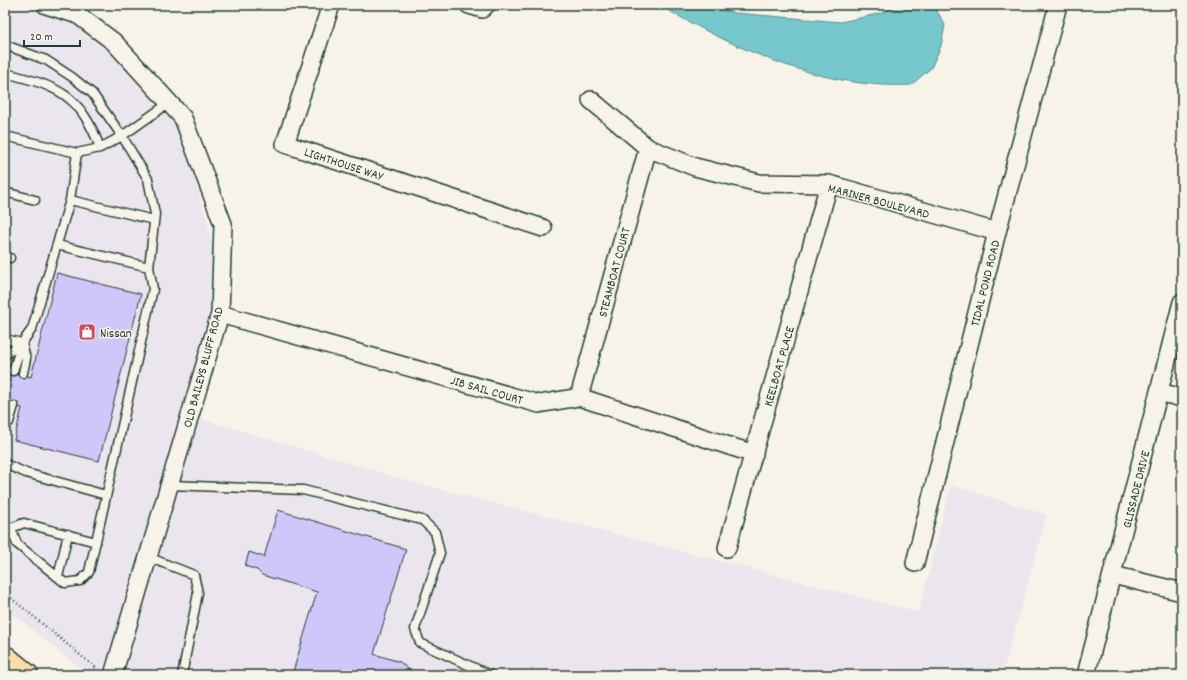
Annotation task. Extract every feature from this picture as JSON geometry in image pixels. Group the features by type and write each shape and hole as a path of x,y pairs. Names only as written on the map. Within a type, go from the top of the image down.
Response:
{"highway":[{"path":"5,657 27,675"}],"street":[{"name":"OLD BAILEYS BLUFF ROAD","path":"46,5 81,10 114,42 183,118 223,224 220,314 148,556 106,673"},
{"name":"LIGHTHOUSE WAY","path":"331,5 284,144 543,228"},
{"path":"469,5 482,9 486,5"},
{"name":"TIDAL POND ROAD","path":"915,563 997,232 1058,5"},
{"name":"MARINER BOULEVARD","path":"591,100 648,148 695,167 759,183 829,184 997,232"},
{"name":"STEAMBOAT COURT","path":"579,397 648,148"},
{"name":"KEELBOAT PLACE","path":"727,548 829,184"},
{"name":"GLISSADE DRIVE","path":"1086,675 1113,575 1182,302"},
{"name":"JIB SAIL COURT","path":"220,314 539,404 579,397 754,454"},
{"path":"1159,392 1182,398"},
{"path":"1113,575 1182,592"}],"lane":[{"path":"5,45 46,60 72,77 92,93 122,136 148,178 154,214 149,267 153,289 106,495 96,542 89,572 80,581 65,583 17,544 8,526 24,523 96,542"},
{"path":"5,73 54,88 72,100 84,113 93,127 100,148"},
{"path":"5,136 77,153 100,148 122,136 170,103"},
{"path":"13,371 22,344 32,329 57,245 70,200 77,153"},
{"path":"5,192 35,200"},
{"path":"70,200 154,220"},
{"path":"57,245 149,267"},
{"path":"5,339 22,344"},
{"path":"5,355 22,344"},
{"path":"22,344 26,359 23,374"},
{"path":"5,425 9,422 14,406"},
{"path":"5,464 26,473 106,495"},
{"path":"169,485 303,490 422,520 435,532 440,553 415,629 420,643 490,675"},
{"path":"58,577 68,534"},
{"path":"148,556 194,575 198,593 182,675"}],"path":[{"path":"5,593 106,673"}],"shaded area":[{"path":"5,5 24,5 112,36 183,132 223,283 189,415 416,483 919,612 951,485 1047,515 1002,675 88,675 5,608"}],"water":[{"path":"659,5 705,5 735,13 841,22 882,13 898,5 928,5 937,11 945,25 941,46 931,68 911,85 878,85 845,81 780,63 748,51"}],"building":[{"name":"Nissan","path":"57,273 141,294 99,461 14,440 22,408 5,403 5,370 31,377"},
{"path":"278,510 406,549 374,654 400,662 415,675 292,675 317,592 262,575 257,570 245,566 249,552 264,557"}],"place":[{"name":"Nissan","path":"87,332"}]}
